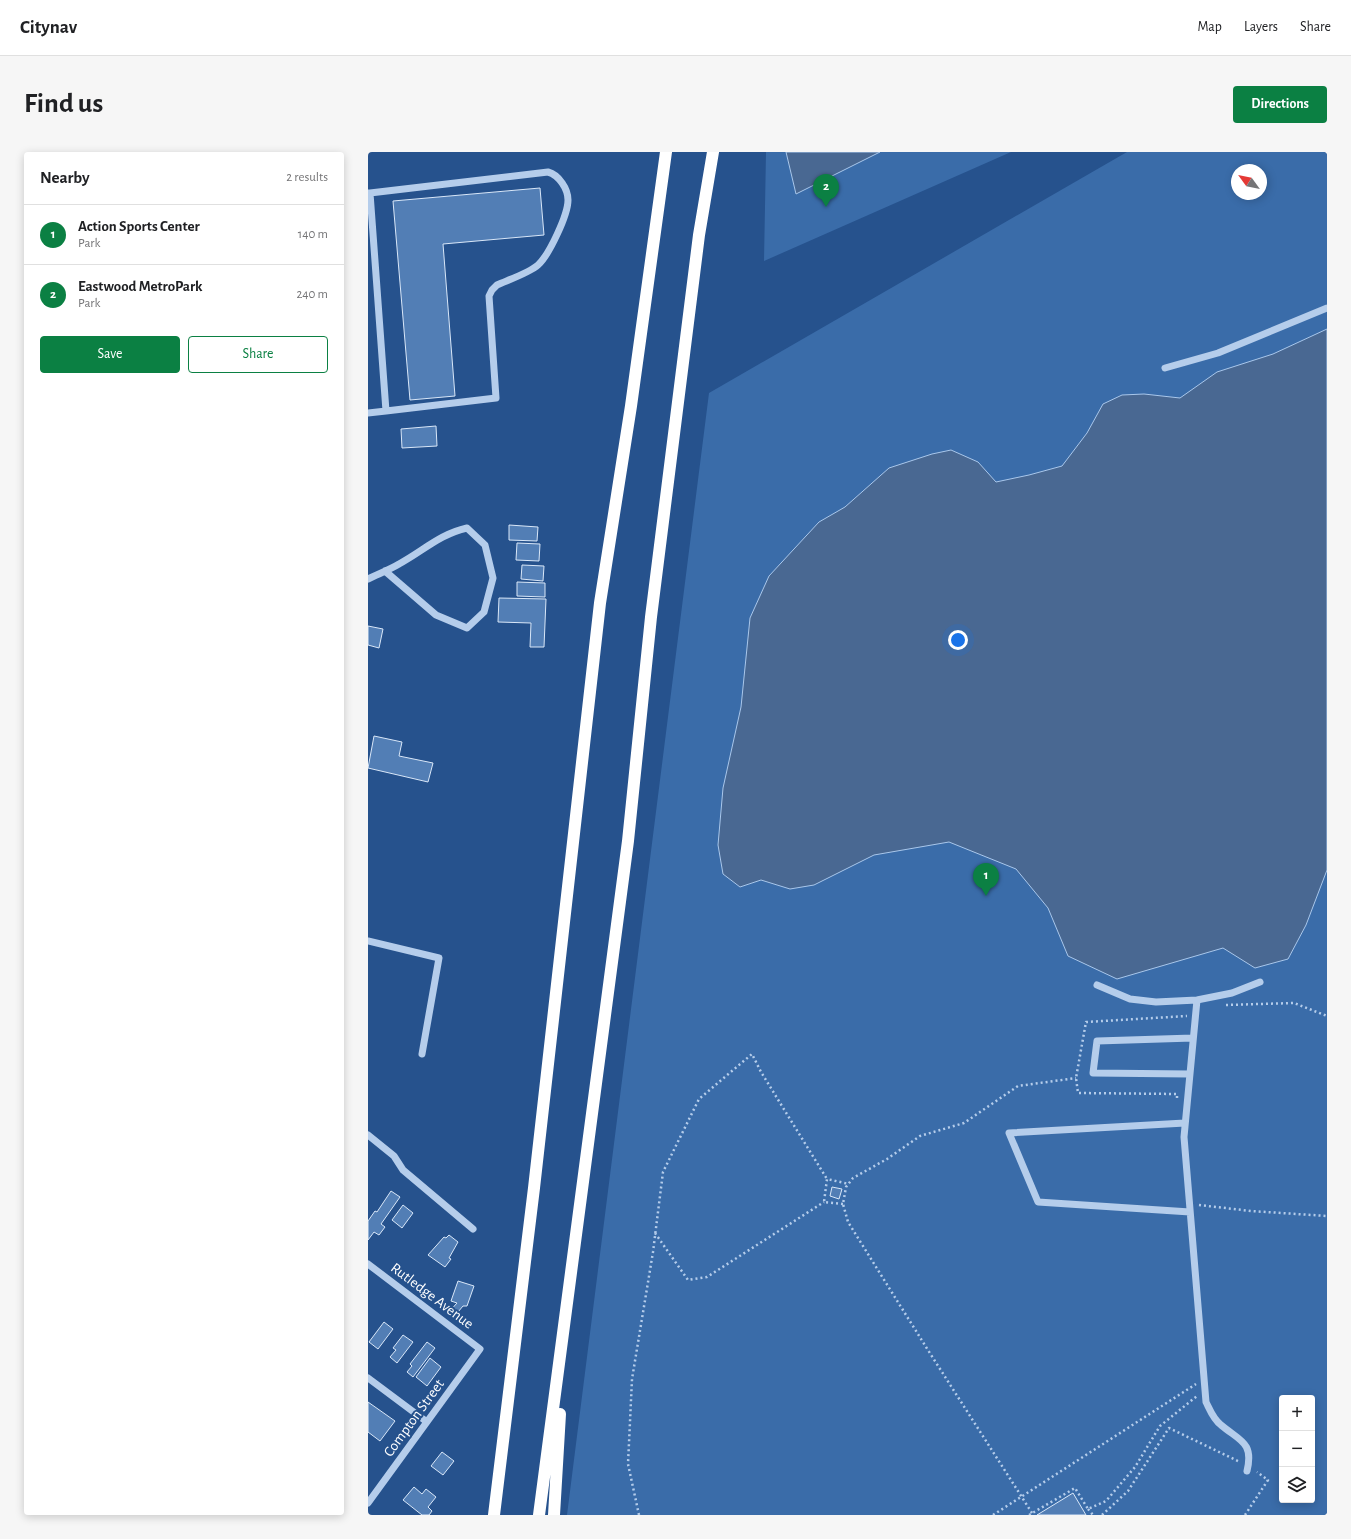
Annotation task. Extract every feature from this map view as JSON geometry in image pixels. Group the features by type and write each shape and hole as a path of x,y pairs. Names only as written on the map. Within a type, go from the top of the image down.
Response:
{"highway":[{"path":"494,1515 534,1188 600,603 633,390 666,152"},
{"path":"539,1515 628,842 651,617 699,235 713,152"},
{"path":"554,1515 565,1318"}],"street":[{"path":"368,413 386,411 496,398 489,296 497,285 537,266 546,256 563,220 568,199 562,184 553,174 548,172 369,193 386,411"},
{"path":"1165,368 1218,353 1327,308"},
{"path":"368,579 399,564 435,540 454,530 467,528 485,545 493,578 484,612 467,628 436,615 385,571"},
{"path":"368,942 439,958 422,1054"},
{"path":"1097,985 1130,999 1156,1002 1197,1000 1232,993 1260,982"},
{"path":"1197,1000 1184,1137 1206,1402 1213,1417 1220,1425 1241,1438 1248,1449 1250,1470"},
{"path":"1189,1074 1093,1073 1097,1041 1193,1038"},
{"path":"1185,1123 1008,1133 1038,1202 1190,1212"},
{"path":"368,1135 394,1156 403,1170 474,1229"},
{"name":"Rutledge Avenue","path":"368,1264 480,1349"},
{"name":"Compton Street","path":"368,1503 480,1349"},
{"path":"368,1378 427,1422"}],"path":[{"path":"1220,1005 1294,1003 1327,1016"},
{"path":"639,1515 628,1464 629,1418 632,1379 663,1172 699,1099 752,1054 761,1072 827,1179 824,1202"},
{"path":"1032,1512 848,1222 843,1204 846,1187 853,1178 887,1159 920,1136 964,1123 1018,1086 1076,1078 1078,1093 1177,1094 1176,1102"},
{"path":"827,1179 849,1184"},
{"path":"655,1233 688,1280 707,1277 824,1202 843,1204"},
{"path":"1198,1205 1251,1211 1327,1216"},
{"path":"994,1515 1023,1498 1198,1383 1198,1389"},
{"path":"1088,1509 1106,1501 1135,1467 1160,1426 1199,1394 1200,1402"},
{"path":"1102,1515 1128,1491 1169,1428 1241,1463 1241,1457"},
{"path":"1245,1515 1268,1480 1250,1470"},
{"path":"1029,1515 1075,1488 1088,1509 1094,1515"}],"shaded area":[{"path":"766,152 1011,152 764,261"},
{"path":"786,152 880,152 796,194"},
{"path":"1127,152 1327,152 1327,1515 567,1515 709,393"},
{"path":"1327,329 1327,870 1306,925 1288,959 1255,968 1223,948 1117,979 1068,956 1048,908 1016,869 949,842 874,855 814,885 790,889 761,880 740,887 723,874 718,845 723,788 741,707 750,618 769,576 819,522 845,507 889,468 932,454 951,450 978,462 996,482 1062,466 1087,433 1103,404 1122,395 1144,394 1180,398 1217,372 1273,354"}],"building":[{"path":"540,188 544,235 443,244 455,396 410,400 393,201"},
{"path":"436,426 437,446 402,448 401,429"},
{"path":"509,525 538,527 537,541 509,540"},
{"path":"517,543 540,544 539,561 516,560"},
{"path":"522,565 544,566 543,581 521,579"},
{"path":"517,582 545,583 545,597 517,596"},
{"path":"499,598 546,599 544,647 530,647 531,623 498,622"},
{"path":"368,626 383,629 379,648 368,645"},
{"path":"374,736 402,742 399,756 433,763 428,782 368,768"},
{"path":"832,1187 842,1189 839,1199 830,1196"},
{"path":"391,1191 400,1197 381,1224 385,1227 379,1235 374,1232 368,1240 368,1221 375,1211 377,1212"},
{"path":"403,1205 413,1213 402,1228 392,1220"},
{"path":"449,1235 458,1242 449,1258 451,1259 445,1267 428,1255 444,1237 446,1238"},
{"path":"458,1281 474,1286 467,1306 463,1306 453,1318 448,1313 457,1303 451,1301"},
{"path":"384,1322 393,1329 378,1349 369,1342"},
{"path":"403,1335 413,1342 397,1363 390,1357 396,1350 393,1348"},
{"path":"427,1342 435,1348 413,1377 407,1372 412,1366 410,1364"},
{"path":"430,1358 441,1367 427,1386 416,1377"},
{"path":"368,1402 395,1421 380,1441 368,1432"},
{"path":"442,1452 454,1461 443,1475 431,1466"},
{"path":"414,1487 422,1494 426,1489 436,1497 428,1507 432,1511 429,1515 422,1515 403,1500"},
{"path":"1073,1493 1086,1515 1037,1515"}],"place":[{"name":"Eastwood MetroPark","path":"826,207"},
{"name":"Action Sports Center","path":"986,896"}]}
